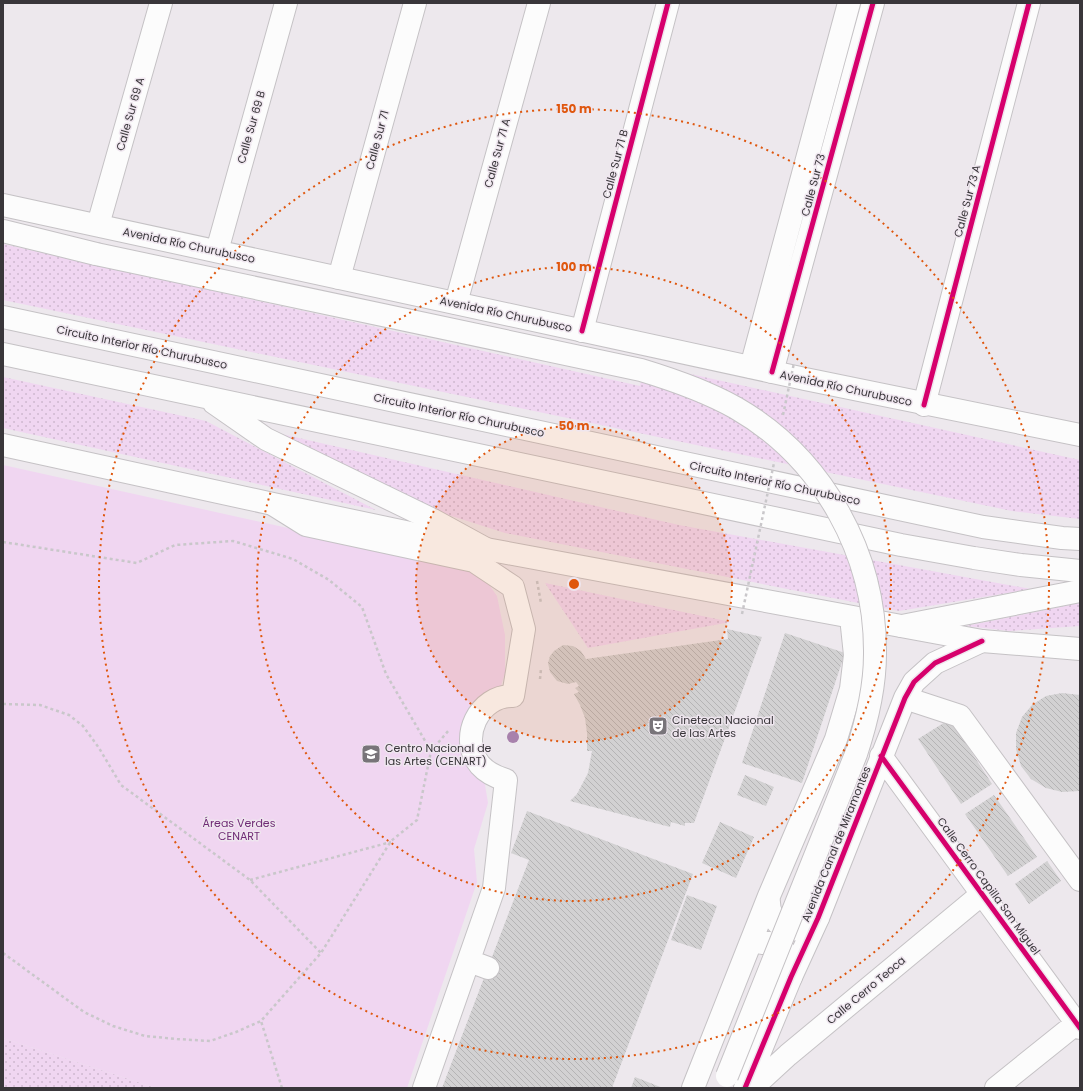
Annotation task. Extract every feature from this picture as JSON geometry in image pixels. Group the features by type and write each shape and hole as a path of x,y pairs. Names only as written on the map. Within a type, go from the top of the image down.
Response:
{"main road":[{"name":"Calle Sur 69 A","path":"98,226 161,3"},
{"name":"Calle Sur 69 B","path":"217,251 286,3"},
{"name":"Calle Sur 71","path":"339,278 415,3"},
{"name":"Calle Sur 71 A","path":"456,303 539,3"},
{"name":"Calle Sur 71 B","path":"582,331 668,3"},
{"name":"Calle Sur 73","path":"751,367 849,3"},
{"name":"Calle Sur 73","path":"772,372 872,3"},
{"name":"Calle Sur 73 A","path":"924,405 1029,3"},
{"name":"Avenida Río Churubusco","path":"3,205 924,405 1079,430"},
{"path":"3,232 96,254 641,370 666,377 714,396 737,408 780,439 815,476 831,498 845,523 857,549 865,574 871,600 874,627 874,679 864,730 856,754 724,1082"},
{"name":"Circuito Interior Río Churubusco","path":"3,317 968,524 1062,538 1080,539"},
{"path":"3,354 901,545 998,562 1080,571"},
{"path":"206,398 266,440 433,520 486,549"},
{"path":"3,445 486,549 760,598 851,617 982,641 1080,649"},
{"path":"273,504 306,525 474,562 513,587 524,629 513,696 496,699 486,705 478,714 472,726 471,737 473,751 479,764 493,775 506,780 494,888 478,964 424,1088"},
{"path":"902,626 1080,591"},
{"path":"693,1088 769,896 836,739 851,689 855,655 851,617"},
{"name":"Avenida Canal de Miramontes","path":"745,1088 791,977 818,918 905,698 914,682 935,663 982,641"},
{"path":"905,698 960,716 1080,880"},
{"name":"Calle Cerro Capilla San Miguel","path":"881,756 1078,1026"},
{"name":"Calle Cerro Teoca","path":"752,1088 788,1055 982,894"},
{"path":"769,896 770,911 773,918 785,928 795,930 804,929 812,925 818,918"},
{"path":"750,947 765,942 773,944 787,953 791,961 791,977"},
{"path":"996,1088 1078,1026"}],"path":[{"path":"783,416 794,363"},
{"path":"742,614 774,462"},
{"path":"3,542 137,563 175,545 233,541 293,559 329,580 362,607 386,674 431,751"},
{"path":"3,704 40,705 69,716 82,726 99,748 121,785 250,880 321,953"},
{"path":"3,953 84,1012 113,1026 145,1036 210,1041 261,1021 321,953 391,842 417,820 431,751 449,730"},
{"path":"250,880 391,842"},
{"path":"261,1021 282,1088"}],"green space":[{"path":"3,244 640,386 645,364 1080,460 1080,519 1012,511 3,300"},
{"path":"3,377 206,421 376,510 3,428"},
{"path":"277,433 679,525 1031,589 899,611 505,533 442,513"},
{"name":"Áreas Verdes CENART","path":"3,465 469,568 485,579 497,596 505,635 505,673 500,689 478,700 484,779 488,803 474,849 477,882 407,1088 156,1088 3,1038"},
{"path":"545,583 731,622 588,648"},
{"path":"1080,603 1080,626 1010,631 966,626"},
{"path":"3,1038 156,1088 3,1088"}],"building":[{"name":"Cineteca Nacional de las Artes","path":"727,629 762,637 694,823 685,823 685,826 671,822 670,827 570,801 577,794 588,773 592,751 587,751 585,718 574,694 579,692 575,688 579,686 576,682 568,684 557,681 550,672 548,663 550,656 554,651 563,645 573,646 581,651 586,659 728,639"},
{"path":"785,633 845,653 802,783 742,763"},
{"path":"1062,693 1080,695 1079,791 1062,792 1046,788 1031,779 1021,766 1016,749 1016,733 1022,717 1032,705 1046,696"},
{"path":"950,719 992,784 961,804 918,739"},
{"path":"745,775 774,787 766,806 737,795"},
{"path":"994,795 1037,857 1008,876 965,814"},
{"path":"527,811 693,874 612,1088 442,1088 529,860 511,853"},
{"path":"720,822 754,837 736,878 702,863"},
{"path":"1047,861 1061,881 1029,904 1015,884"},
{"path":"687,895 717,906 701,950 671,940"},
{"path":"635,1077 663,1088 631,1088"}],"cycle path":[{"path":"582,331 668,3"},
{"path":"772,372 873,3"},
{"path":"924,405 1029,3"},
{"path":"745,1088 791,977 818,918 905,698 914,682 935,663 982,641"},
{"path":"881,756 1080,1028"}],"place":[{"name":"Cineteca Nacional de las Artes","path":"658,726"},
{"name":"Centro Nacional de las Artes (CENART)","path":"371,754"}]}
